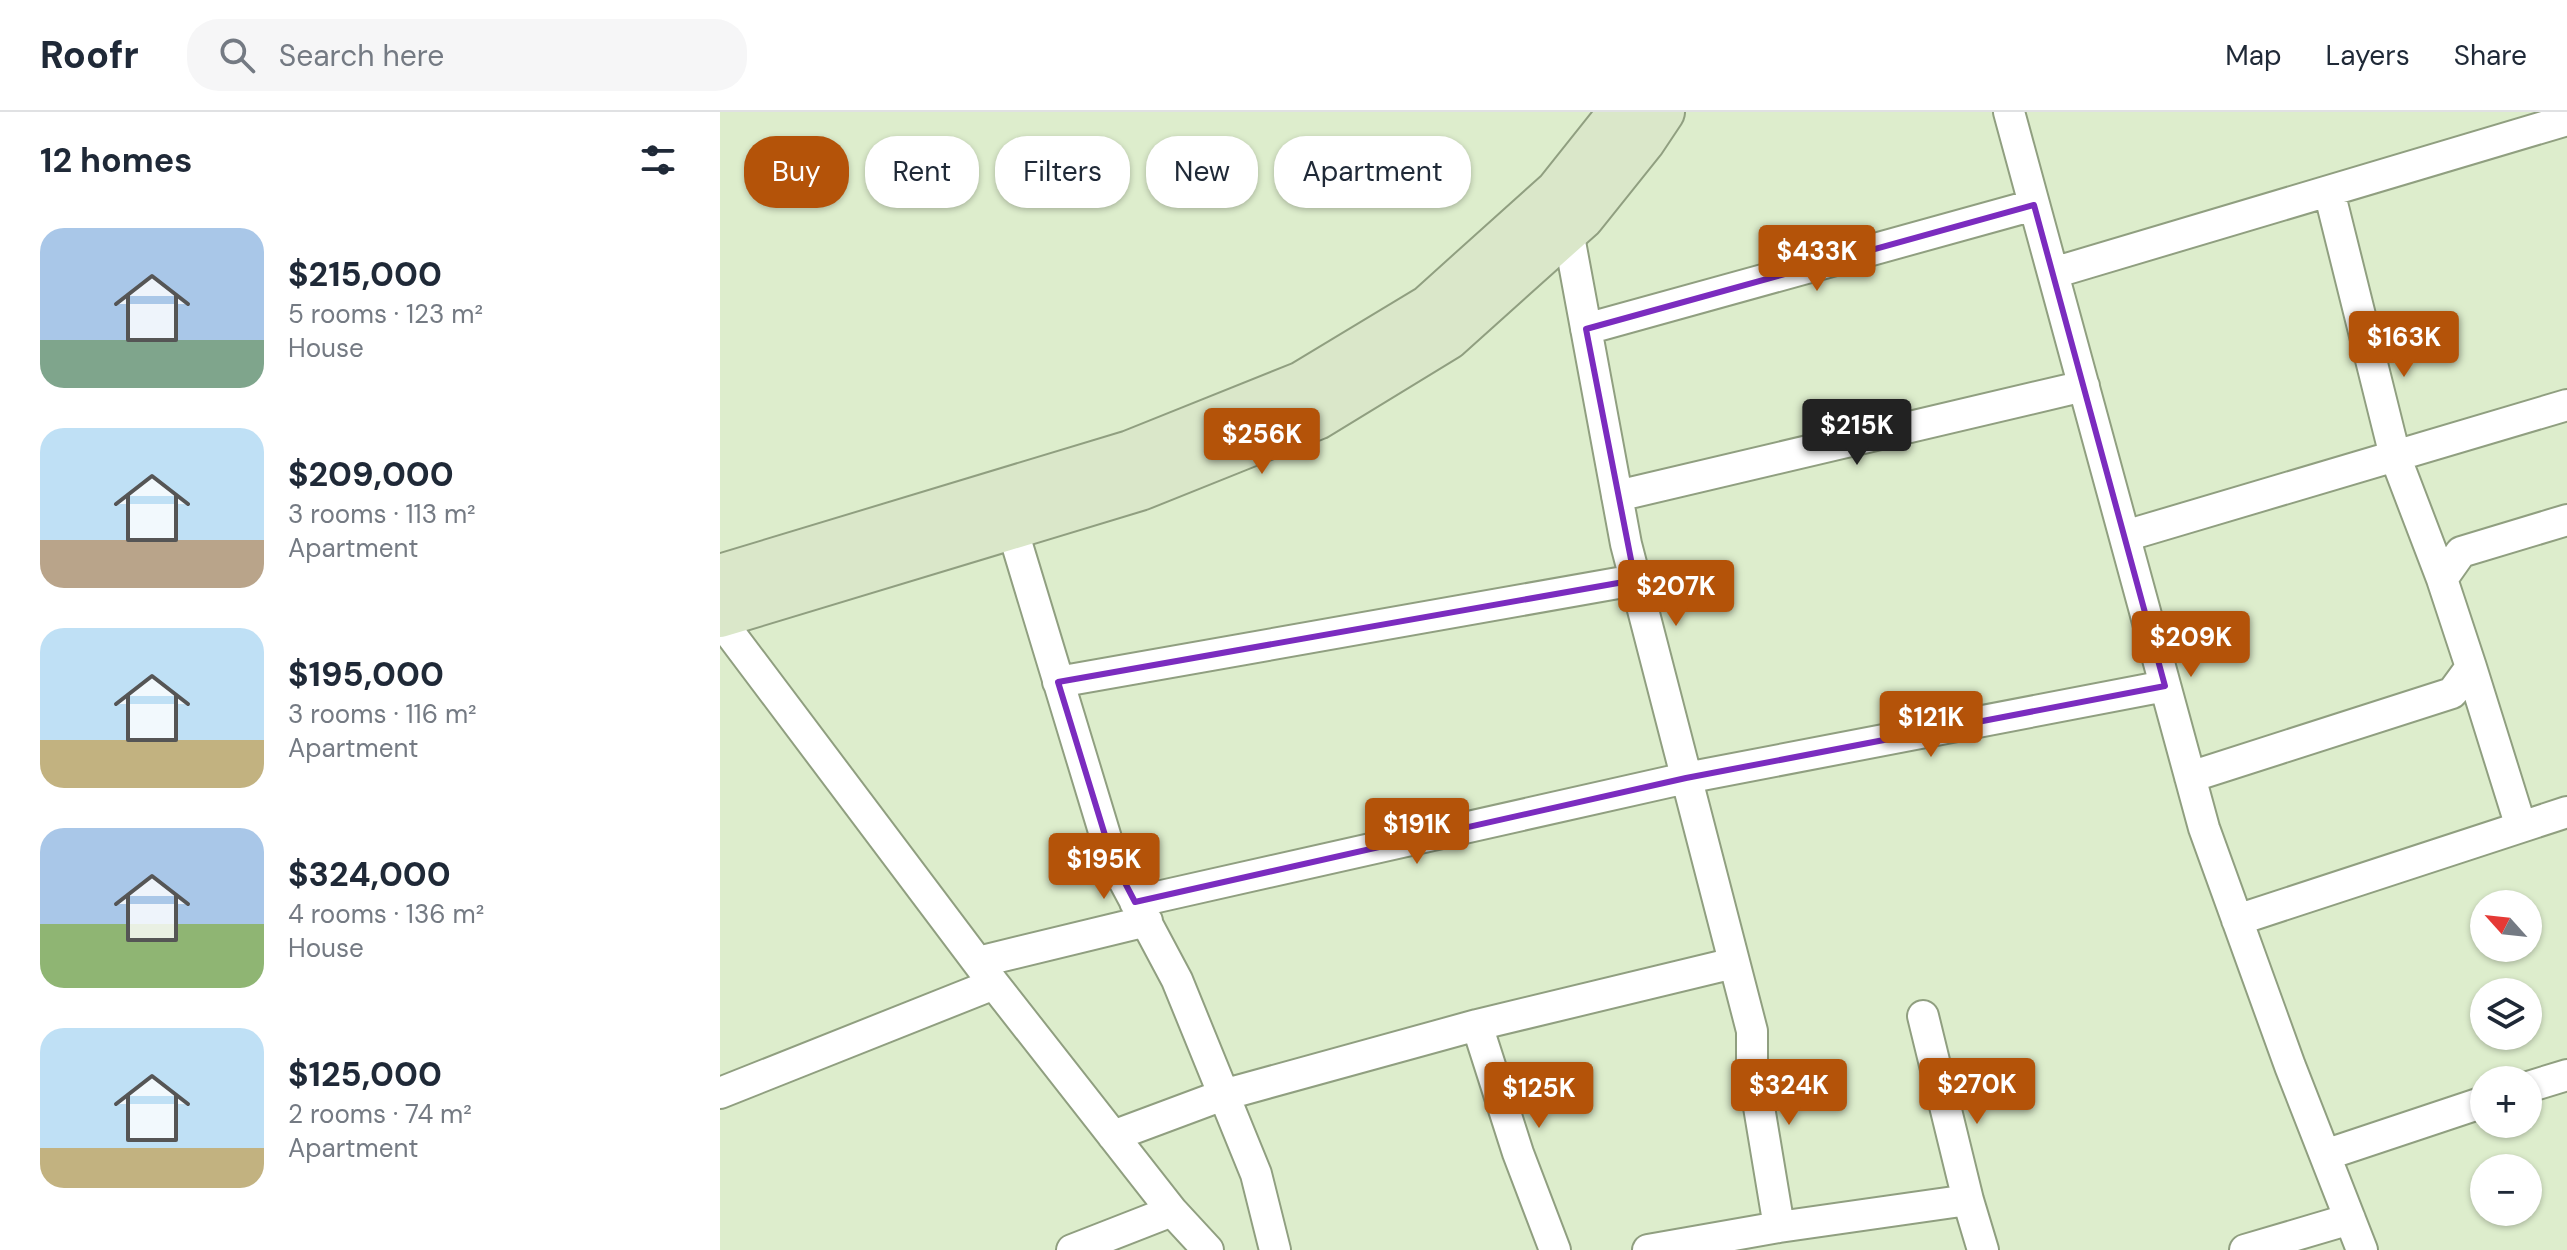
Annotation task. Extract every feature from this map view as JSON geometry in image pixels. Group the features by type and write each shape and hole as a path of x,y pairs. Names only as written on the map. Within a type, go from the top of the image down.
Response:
{"street":[{"path":"720,576 1130,452 1302,383 1428,307 1557,191 1620,112"},
{"path":"1208,1250 1172,1211 986,973 720,618 1140,489 1317,418 1448,338 1583,217 1635,153 1663,112"},
{"path":"2009,112 2204,828 2362,1250"},
{"path":"2053,273 2567,120"},
{"path":"2329,191 2395,456 2442,579 2521,827"},
{"path":"1586,329 2034,205"},
{"path":"1568,231 1635,580 1752,1031 1752,1065 1779,1227"},
{"path":"1617,496 2084,386"},
{"path":"2125,536 2567,405"},
{"path":"2442,579 2461,552 2567,520"},
{"path":"1012,528 1112,858 1177,980 1256,1174 1275,1250"},
{"path":"1058,682 1635,580"},
{"path":"2190,777 2452,693 2471,667"},
{"path":"720,1093 986,973 1141,912 1686,778 2165,686"},
{"path":"2237,920 2567,812"},
{"path":"1113,1136 1223,1095 1477,1025 1734,963"},
{"path":"1923,1016 1983,1250"},
{"path":"1477,1025 1518,1153 1555,1250"},
{"path":"2542,1083 2567,1075"},
{"path":"2325,1155 2470,1107"},
{"path":"1648,1250 1779,1227 1968,1200"},
{"path":"1072,1250 1172,1211"},
{"path":"2245,1250 2350,1219"}],"highlighted area":[{"path":"2034,205 2165,686 1686,778 1135,902 1112,858 1058,682 1635,580 1586,329"}]}
